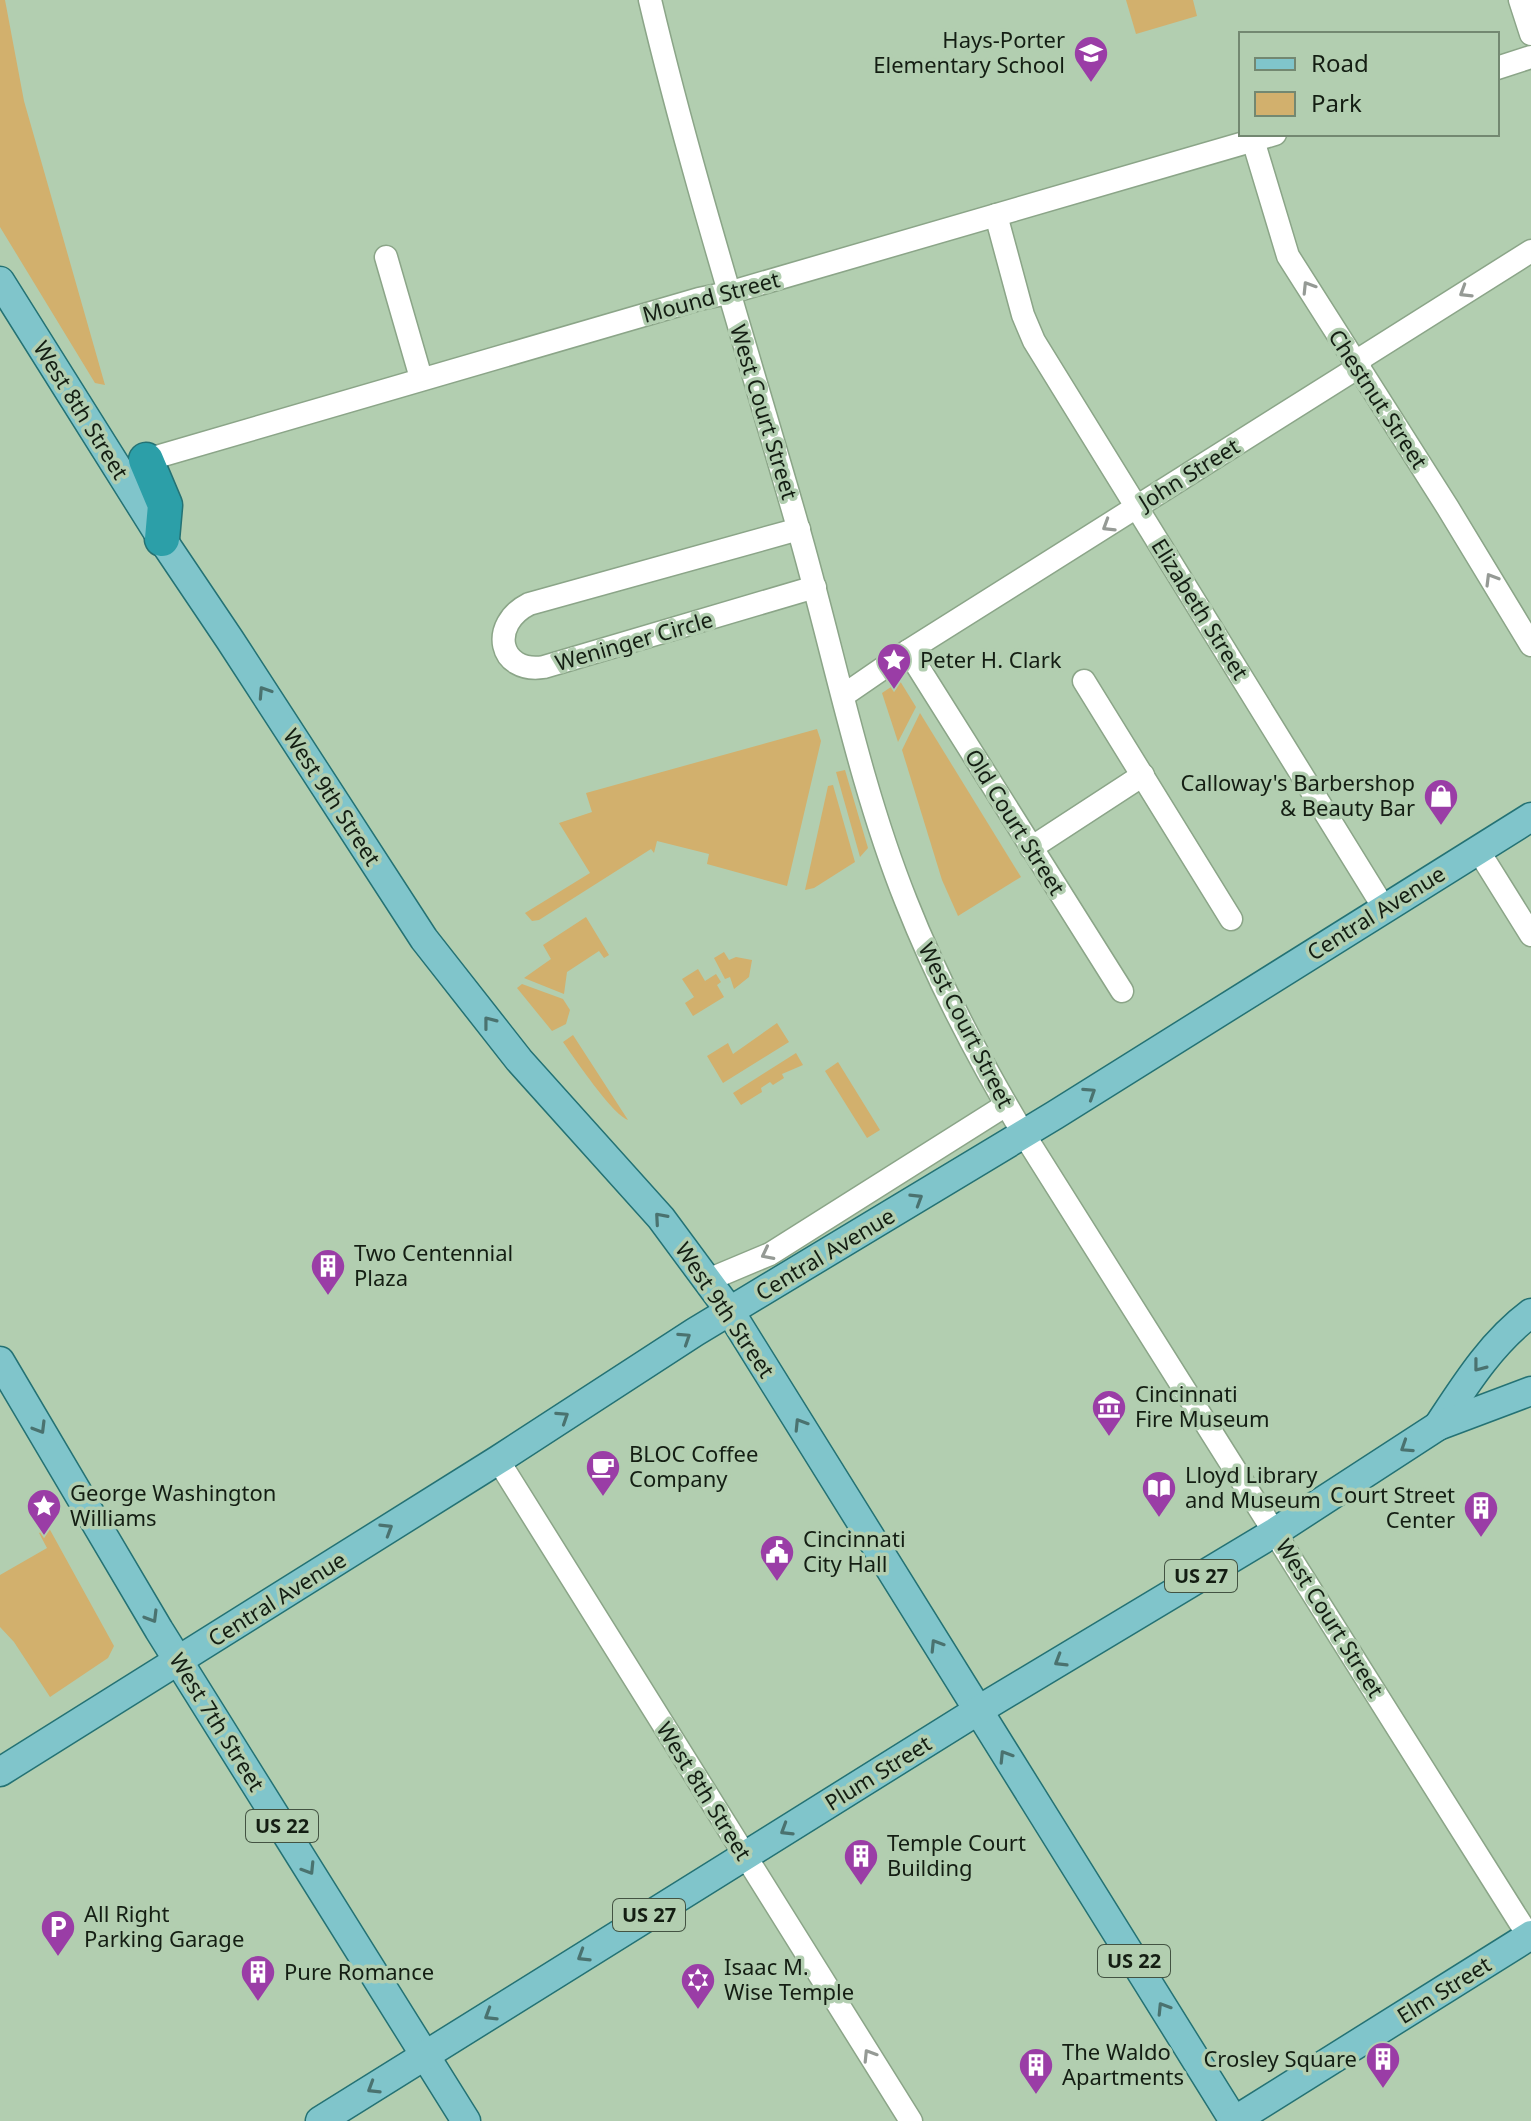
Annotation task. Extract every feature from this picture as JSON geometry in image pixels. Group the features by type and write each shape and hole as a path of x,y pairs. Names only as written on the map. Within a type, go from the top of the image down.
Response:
{"highway":[{"path":"146,460 165,505 162,539"}],"main road":[{"name":"West 8th Street","path":"0,281 162,539"},
{"name":"West 9th Street","path":"162,539 424,939 502,1039 661,1218 729,1310 1234,2121"},
{"name":"Central Avenue","path":"0,1772 498,1460 729,1310 1055,1115 1531,817"},
{"name":"US 27","path":"1438,1426 1478,1366 1513,1327 1531,1313"},
{"name":"West 7th Street","path":"0,1361 179,1660 466,2121"},
{"path":"1438,1426 1531,1391"},
{"name":"Plum Street","path":"320,2121 977,1711 1275,1532 1438,1426"},
{"name":"Elm Street","path":"1234,2121 1530,1937"}],"street":[{"name":"West Court Street","path":"650,0 685,145 799,529 878,820 905,900 942,987 980,1061 1023,1133 1530,1937"},
{"path":"1520,0 1531,34"},
{"path":"1499,67 1531,57"},
{"name":"Mound Street","path":"146,460 421,378 728,293 1264,137"},
{"name":"Chestnut Street","path":"1264,137 1288,256 1531,645"},
{"name":"Elizabeth Street","path":"996,215 1023,315 1034,341 1136,508 1202,608 1384,908"},
{"name":"John Street","path":"844,695 908,651 1357,368 1363,357 1531,251"},
{"path":"386,257 421,378"},
{"name":"Weninger Circle","path":"799,529 529,604 518,610 506,624 503,637 505,648 524,666 532,669 544,667 815,587"},
{"name":"Old Court Street","path":"908,651 1122,991"},
{"path":"1084,681 1231,919"},
{"path":"1031,848 1143,775"},
{"path":"1478,850 1531,935"},
{"name":"Central Avenue","path":"708,1280 770,1254 1006,1105"},
{"name":"West 8th Street","path":"498,1460 911,2121"}],"green space":[{"path":"0,0 5,0 24,101 105,385 95,383 0,227"},
{"path":"1126,0 1193,0 1197,16 1136,34"},
{"path":"900,681 916,707 898,742 882,693"},
{"path":"920,713 1021,877 958,916 942,880 902,750"},
{"path":"817,729 821,741 787,886 707,864 709,854 657,841 654,853 651,849 539,920 532,921 525,913 590,873 559,823 592,812 586,793"},
{"path":"845,770 868,848 860,857 836,772"},
{"path":"833,785 855,862 814,888 805,890 828,786"},
{"path":"586,917 609,955 604,958 599,951 567,972 564,994 524,978 551,959 543,945"},
{"path":"724,952 729,960 736,957 752,960 749,977 734,989 730,977 725,979 714,958"},
{"path":"698,969 705,981 716,974 721,982 717,985 724,997 693,1016 685,1003 694,997 682,979"},
{"path":"522,984 563,999 570,1010 566,1024 552,1031 517,988"},
{"path":"777,1023 789,1042 723,1083 707,1056 728,1043 733,1054"},
{"path":"573,1035 628,1120 604,1097 563,1042"},
{"path":"796,1053 803,1065 782,1074 784,1078 773,1085 770,1082 761,1088 762,1092 741,1105 733,1093"},
{"path":"838,1062 880,1130 867,1138 825,1071"},
{"path":"49,1528 114,1646 108,1658 50,1697 14,1642 0,1627 0,1575 47,1548 39,1533"}],"place":[{"name":"Hays-Porter Elementary School","path":"1091,84"},
{"name":"Peter H. Clark","path":"894,691"},
{"name":"Calloway's Barbershop & Beauty Bar","path":"1441,827"},
{"name":"Two Centennial Plaza","path":"328,1297"},
{"name":"Cincinnati Fire Museum","path":"1109,1438"},
{"name":"BLOC Coffee Company","path":"603,1498"},
{"name":"Lloyd Library and Museum","path":"1159,1519"},
{"name":"George Washington Williams","path":"44,1537"},
{"name":"Court Street Center","path":"1481,1539"},
{"name":"Cincinnati City Hall","path":"777,1583"},
{"name":"Temple Court Building","path":"861,1887"},
{"name":"All Right Parking Garage","path":"58,1958"},
{"name":"Pure Romance","path":"258,2003"},
{"name":"Isaac M. Wise Temple","path":"698,2011"},
{"name":"Crosley Square","path":"1383,2090"},
{"name":"The Waldo Apartments","path":"1036,2096"}]}
